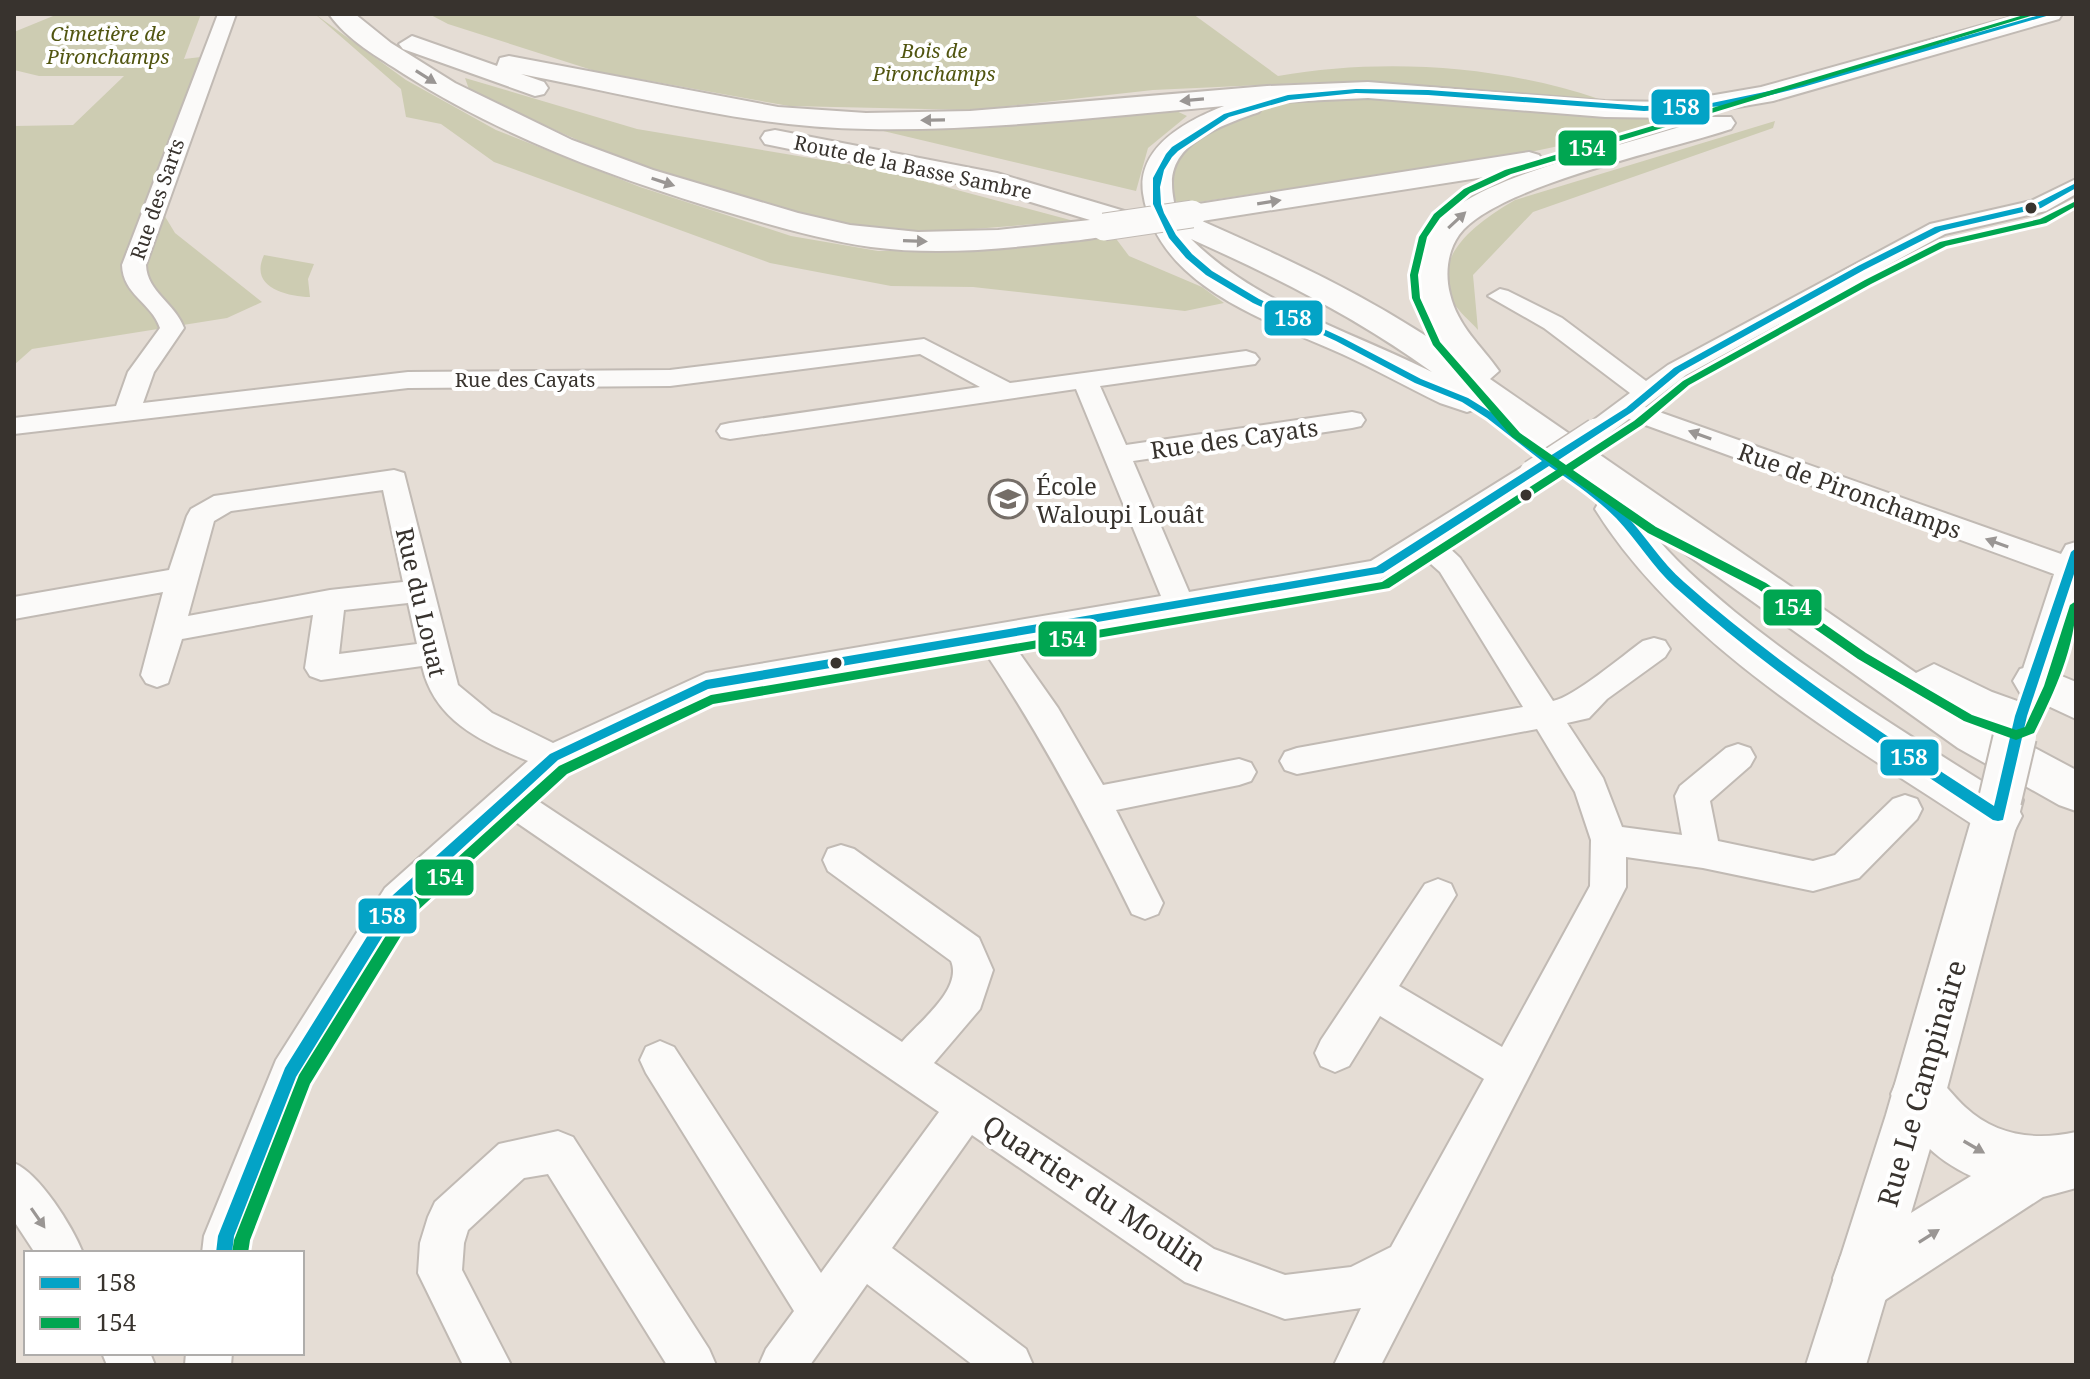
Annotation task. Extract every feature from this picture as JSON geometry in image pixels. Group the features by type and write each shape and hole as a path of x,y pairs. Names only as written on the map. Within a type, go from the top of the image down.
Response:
{"highway":[{"path":"341,14 428,79 519,128 623,169 778,218 858,236 926,242 994,240 1104,227 1187,227 1501,166 1750,113"},
{"name":"Route de la Basse Sambre","path":"357,14 398,38 472,68 566,98 997,182 1187,227 1294,273 1393,328 1974,736 2076,792"},
{"path":"1528,424 1504,392 1458,344 1438,313 1430,274 1438,242 1449,227 1475,205 1515,186 1750,113 1792,94 2050,14"},
{"path":"509,64 778,115 866,121 970,119 1326,91 1414,91 1638,110 1707,106 1792,94 2076,18"},
{"name":"Route de la Basse Sambre","path":"400,22 509,64 624,97 1004,172 1133,215"},
{"path":"1326,91 1248,106 1198,128 1179,142 1163,160 1157,178 1156,201 1161,218 1194,261 1231,288 1360,349 1415,380 1467,401"},
{"name":"Route de la Basse Sambre","path":"1187,227 1323,307 1467,401 1948,750 2076,820"},
{"path":"1614,509 1658,566 1747,643 1841,714 1999,808"},
{"path":"1661,517 1770,572 1870,642 1976,704 2023,712 2076,702"},
{"path":"1919,1094 1943,1127 2003,1161 2024,1166 2068,1162"},
{"path":"1863,1278 2031,1171 2068,1162"}],"main road":[{"name":"Rue Le Campinaire","path":"1836,1365 1919,1094 2023,712"}],"street":[{"name":"Rue des Sarts","path":"127,412 141,372 172,328 165,310 132,280 134,265 227,14"},
{"path":"224,1251 226,1236 290,1073 398,899 554,757 706,685 1379,570 1596,431 1703,356 1938,229 2038,206 2076,185"},
{"name":"Rue de Pironchamps","path":"1500,296 1553,323 1637,401 2073,561"},
{"name":"Rue des Cayats","path":"23,424 408,380 670,378 924,346 1006,391"},
{"path":"730,431 1246,359"},
{"name":"Rue des Cayats","path":"1085,380 1179,604"},
{"name":"Rue des Cayats","path":"1117,455 1352,420"},
{"name":"Rue du Louat","path":"181,578 201,516 224,503 394,479 443,690 462,711 516,743 554,757"},
{"path":"1357,1365 1407,1263 1511,1074 1608,887 1609,840 1591,788 1450,565 1425,542"},
{"path":"2023,712 2073,561"},
{"path":"14,608 181,578 157,675"},
{"path":"169,630 330,601 419,591"},
{"path":"330,601 309,670 435,653"},
{"path":"992,638 1046,717 1094,801 1145,903"},
{"path":"1297,761 1578,709 1596,690 1654,649"},
{"path":"1703,853 1692,796 1738,757"},
{"path":"1094,801 1239,772"},
{"name":"Quartier du Moulin","path":"508,799 1201,1266 1285,1297 1354,1289 1407,1263"},
{"path":"1609,840 1703,853 1813,876 1846,867 1905,809"},
{"path":"841,860 966,950 974,970 966,997 906,1066"},
{"path":"1335,1053 1438,895"},
{"path":"1374,992 1511,1074"},
{"path":"660,1060 819,1310"},
{"name":"Quartier du Moulin","path":"782,1365 967,1107"},
{"path":"488,1365 440,1273 442,1243 450,1217 514,1159 558,1152 693,1365"},
{"path":"14,1184 60,1251"},
{"path":"863,1253 1010,1365"}],"green space":[{"name":"Cimetière de Pironchamps","path":"58,14 201,14 184,59 201,57 152,195 175,233 262,302 227,318 32,349 14,365 14,126 73,125 124,76 39,76 14,70 14,32"},
{"path":"315,14 406,80 496,130 640,187 791,236 878,251 972,251 1114,236 1129,256 1202,287 1224,303 1185,311 973,287 891,286 770,263 494,162 441,124 406,117 401,89"},
{"name":"Bois de Pironchamps","path":"429,14 1193,14 1278,76 1358,67 1440,68 1521,79 1599,99 1575,100 1326,82 1153,90 972,110 789,106 595,71 448,24"},
{"path":"465,78 637,129 882,170 1074,221 910,234 795,214 627,162 470,92"},
{"path":"1307,95 1446,96 1687,119 1535,151 1179,205 1163,185 1189,141 1246,114"},
{"path":"1170,108 1187,116 1148,148 1136,191 879,130 953,129"},
{"path":"1775,121 1773,128 1533,212 1473,275 1478,330 1453,302 1447,285 1447,269 1453,254 1474,229 1515,200"},
{"path":"264,255 314,264 308,279 310,297 281,292 265,282 261,275"}],"transit line":[{"name":"154","path":"2034,14 1508,172 1467,191 1437,216 1423,237 1414,275 1416,298 1436,343 1516,435 1652,530 1762,586 1862,656 1968,718 2016,735 2030,730 2050,686 2076,605"},
{"name":"158","path":"2050,14 1782,91 1707,106 1644,109 1428,93 1356,91 1288,98 1227,116 1175,149 1160,170 1156,196 1160,213 1172,236 1209,273 1256,301 1482,410 1603,500 1679,584 1756,647 1874,734 1998,816 2021,716 2076,552"},
{"name":"158","path":"224,1251 226,1236 290,1073 398,899 554,757 706,685 1379,570 1629,410 1677,370 1861,268 1938,229 2038,206 2076,185"},
{"name":"154","path":"240,1251 304,1080 410,909 563,770 711,700 1385,585 1638,423 1686,383 1868,282 1943,244 2043,221 2076,203"}],"place":[{"name":"École Waloupi Louât","path":"1008,499"}]}
